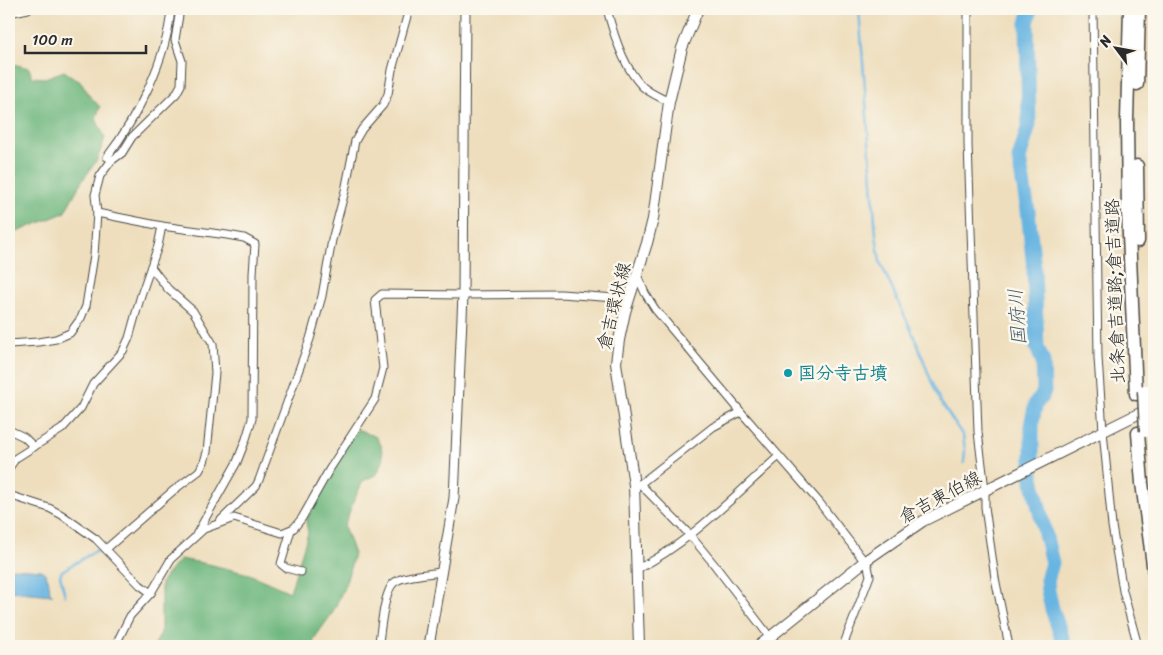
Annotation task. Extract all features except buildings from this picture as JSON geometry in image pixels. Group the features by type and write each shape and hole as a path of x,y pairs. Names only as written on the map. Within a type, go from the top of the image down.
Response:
{"highway":[{"name":"北条倉吉道路;倉吉道路","path":"1130,9 1128,212 1140,392 1142,483 1154,572"},
{"name":"北条倉吉道路;倉吉道路","path":"1139,9 1136,121 1140,392"},
{"name":"北条倉吉道路;倉吉道路","path":"1142,432 1154,518"}],"main road":[{"name":"倉吉環状線","path":"639,646 637,485 616,363 619,340 629,299 653,219 669,102 682,48 698,9"},
{"name":"倉吉東伯線","path":"759,646 770,642 865,561 923,521 1154,406"}],"street":[{"path":"9,13 28,9"},
{"path":"107,157 122,137 146,92 164,44 170,9"},
{"path":"9,344 56,339 70,333 81,318 86,306 94,255 97,213 95,195 100,176 111,161 122,153 132,136 176,94 181,85 182,61 175,40 180,9"},
{"path":"218,523 256,486 259,480 310,339 322,296 332,240 345,191 355,141 362,129 383,105 388,94 392,70 409,9"},
{"path":"429,646 454,498 463,295 465,9"},
{"path":"607,9 612,28 632,75 644,88 669,102"},
{"path":"968,9 968,144 978,432 985,490 985,507 995,578 1009,646"},
{"path":"1093,9 1098,358 1103,431 1112,526 1124,591 1138,646"},
{"path":"97,213 162,226 228,234 244,238 254,244 252,419 237,462 194,537"},
{"path":"9,468 16,458 62,429 81,408 93,384 123,351 129,338 158,246 162,226"},
{"path":"106,549 174,490 199,471 207,452 215,373 213,344 193,311 168,289 151,267"},
{"path":"637,275 655,309 819,502 865,561 870,576 843,646"},
{"path":"115,646 130,616 151,593 171,558 204,529 234,518 282,533 294,528 302,518 329,470 375,399 383,368 375,300 382,294 561,294 629,299"},
{"path":"741,412 713,427 637,485 690,535 766,632 770,642"},
{"path":"9,430 24,437 34,447"},
{"path":"637,569 690,535 779,456"},
{"path":"9,495 54,510 96,539 140,585 151,593"},
{"path":"291,530 281,564 301,572"},
{"path":"376,646 379,642 389,590 394,582 403,578 441,572"}],"green space":[{"path":"9,63 29,68 32,77 45,78 64,71 82,83 88,94 100,107 96,119 105,138 97,160 82,181 64,213 9,235"},
{"path":"357,429 376,437 381,445 383,461 377,474 363,481 344,526 354,554 346,583 333,612 314,639 313,646 154,646 161,633 161,582 180,559 249,574 290,592 308,533 306,522 324,478"}],"water":[{"path":"13,568 41,570 44,572 49,583 50,593 53,595 9,591 9,570"}],"waterway":[{"path":"859,9 876,235 880,262 917,343 940,401 963,436 964,463"},
{"name":"国府川","path":"1031,9 1027,23 1029,125 1019,159 1028,211 1034,269 1037,347 1043,362 1044,391 1036,403 1032,421 1032,478 1052,563 1047,580 1048,591 1065,646"},
{"path":"65,596 60,575 62,571 97,550 109,560"}],"place":[{"name":"国分寺古墳","path":"788,373"}]}
